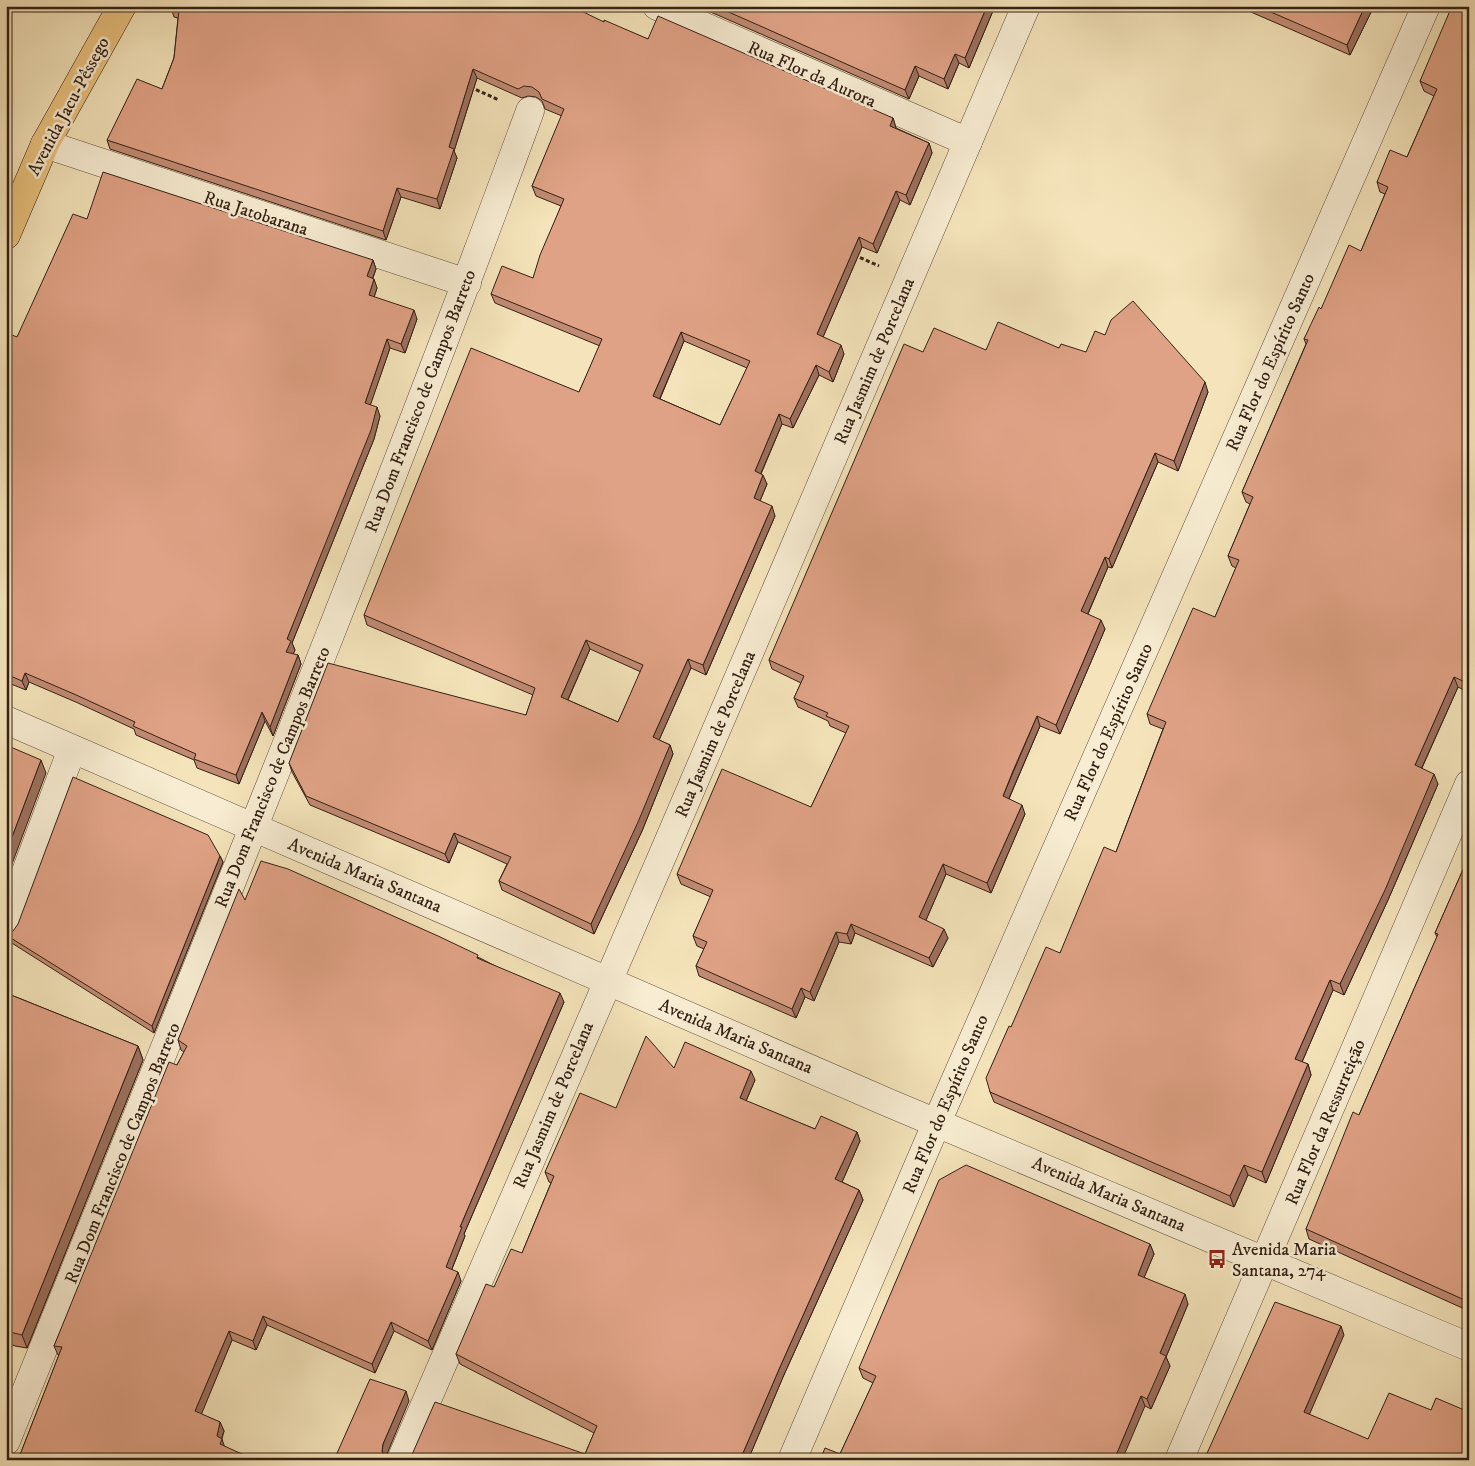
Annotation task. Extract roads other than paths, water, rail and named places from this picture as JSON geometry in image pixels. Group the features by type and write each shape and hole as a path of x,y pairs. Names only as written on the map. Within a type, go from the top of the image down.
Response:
{"highway":[{"name":"Avenida Jacu-Pêssego","path":"6,235 45,144 122,6"}],"street":[{"name":"Rua Flor da Aurora","path":"657,6 968,142"},
{"name":"Rua Jasmim de Porcelana","path":"401,1460 1026,6"},
{"name":"Rua Flor do Espírito Santo","path":"792,1460 937,1122 1426,6"},
{"name":"Rua Dom Francisco de Campos Barreto","path":"6,1441 253,827 467,283 530,111"},
{"name":"Rua Jatobarana","path":"45,144 467,283"},
{"name":"Avenida Maria Santana","path":"6,720 937,1122 1469,1347"},
{"path":"6,925 72,749"},
{"name":"Rua Flor da Ressurreição","path":"1179,1460 1469,784"}],"place":[{"name":"Avenida Maria Santana, 274","path":"1217,1259"}]}
